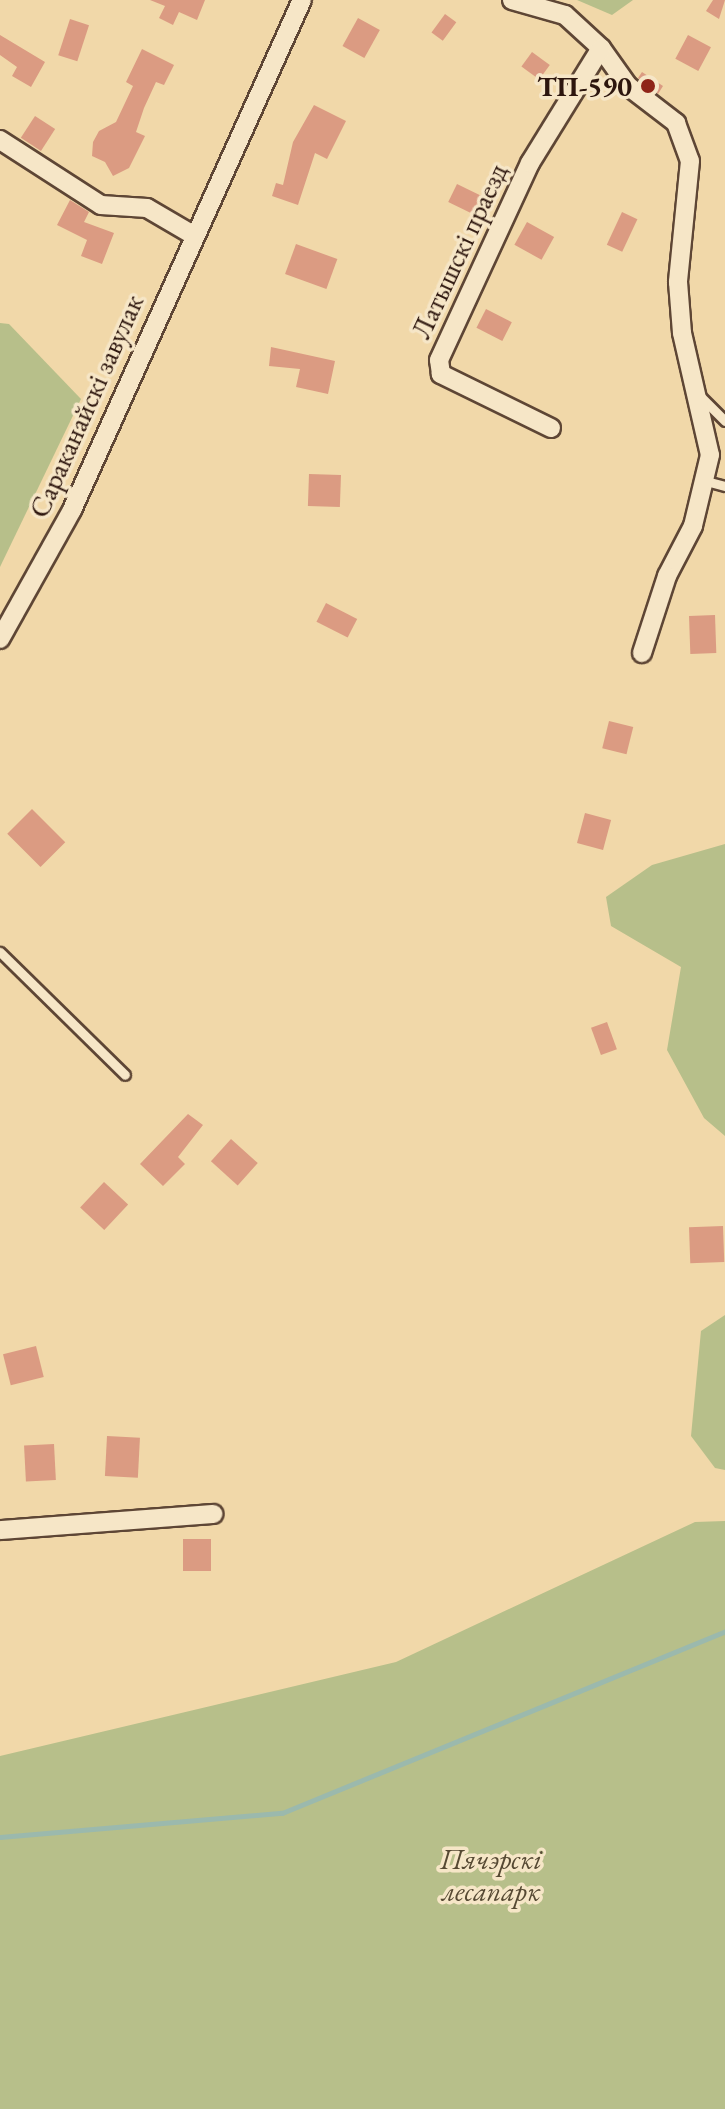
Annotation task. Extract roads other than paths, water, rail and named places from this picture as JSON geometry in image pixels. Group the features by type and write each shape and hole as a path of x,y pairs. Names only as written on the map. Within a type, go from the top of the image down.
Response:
{"street":[{"name":"Сараканайскі завулак","path":"0,639 72,510 193,235 302,0"},
{"path":"512,0 565,15 601,48 628,86 684,135 690,161 678,282 682,333 699,395 710,455 706,481 642,653"},
{"name":"Латышскі праезд","path":"551,428 441,374 439,360 530,163 601,48"},
{"path":"0,140 101,205 147,208 193,235"},
{"path":"0,1530 213,1514"}],"lane":[{"path":"699,395 725,421"},
{"path":"706,481 725,486"},
{"path":"0,952 125,1075"}],"waterway":[{"path":"0,1837 282,1813 725,1631"}],"place":[{"name":"ТП-590","path":"648,86"}],"park label":[{"name":"Пячэрскі лесапарк","path":"491,1875"}]}
